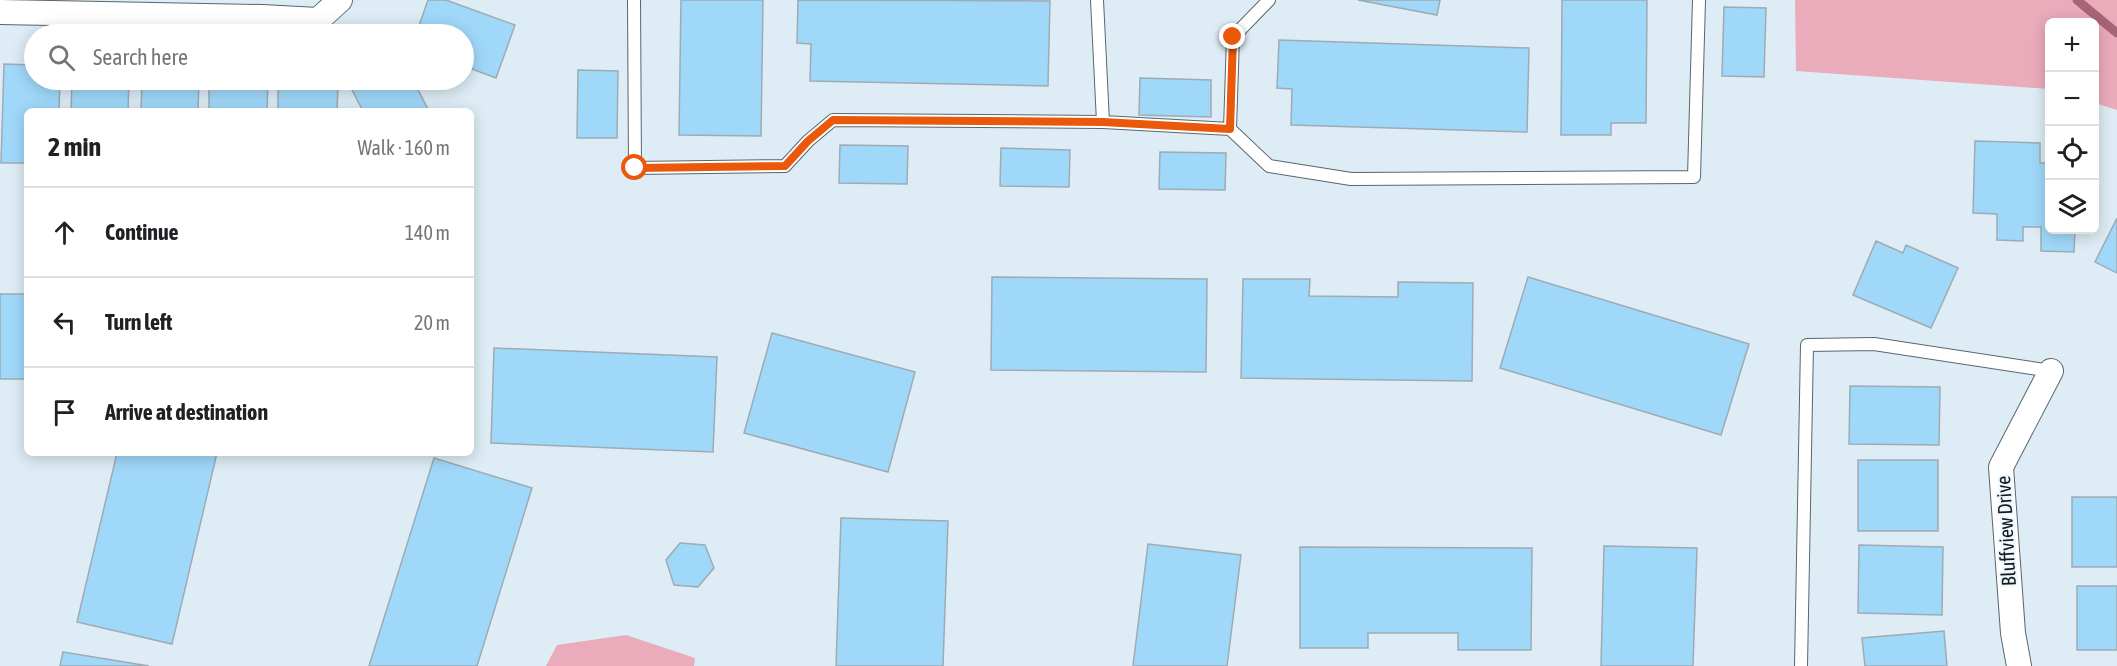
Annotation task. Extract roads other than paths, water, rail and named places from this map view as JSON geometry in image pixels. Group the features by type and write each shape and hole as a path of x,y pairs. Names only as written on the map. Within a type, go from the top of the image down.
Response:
{"street":[{"path":"0,12 318,20 340,0"},
{"name":"Bluffview Drive","path":"2019,666 2013,633 2001,467 2051,370"}],"lane":[{"path":"634,0 635,168 785,166 808,141 833,120 1103,122 1230,129 1269,166 1351,179 1694,177 1699,0"},
{"path":"1097,0 1103,122"},
{"path":"1230,129 1233,37 1269,0"},
{"path":"1801,666 1807,345 1874,344 2051,370"}],"waterway":[{"path":"2077,0 2117,33"}]}
